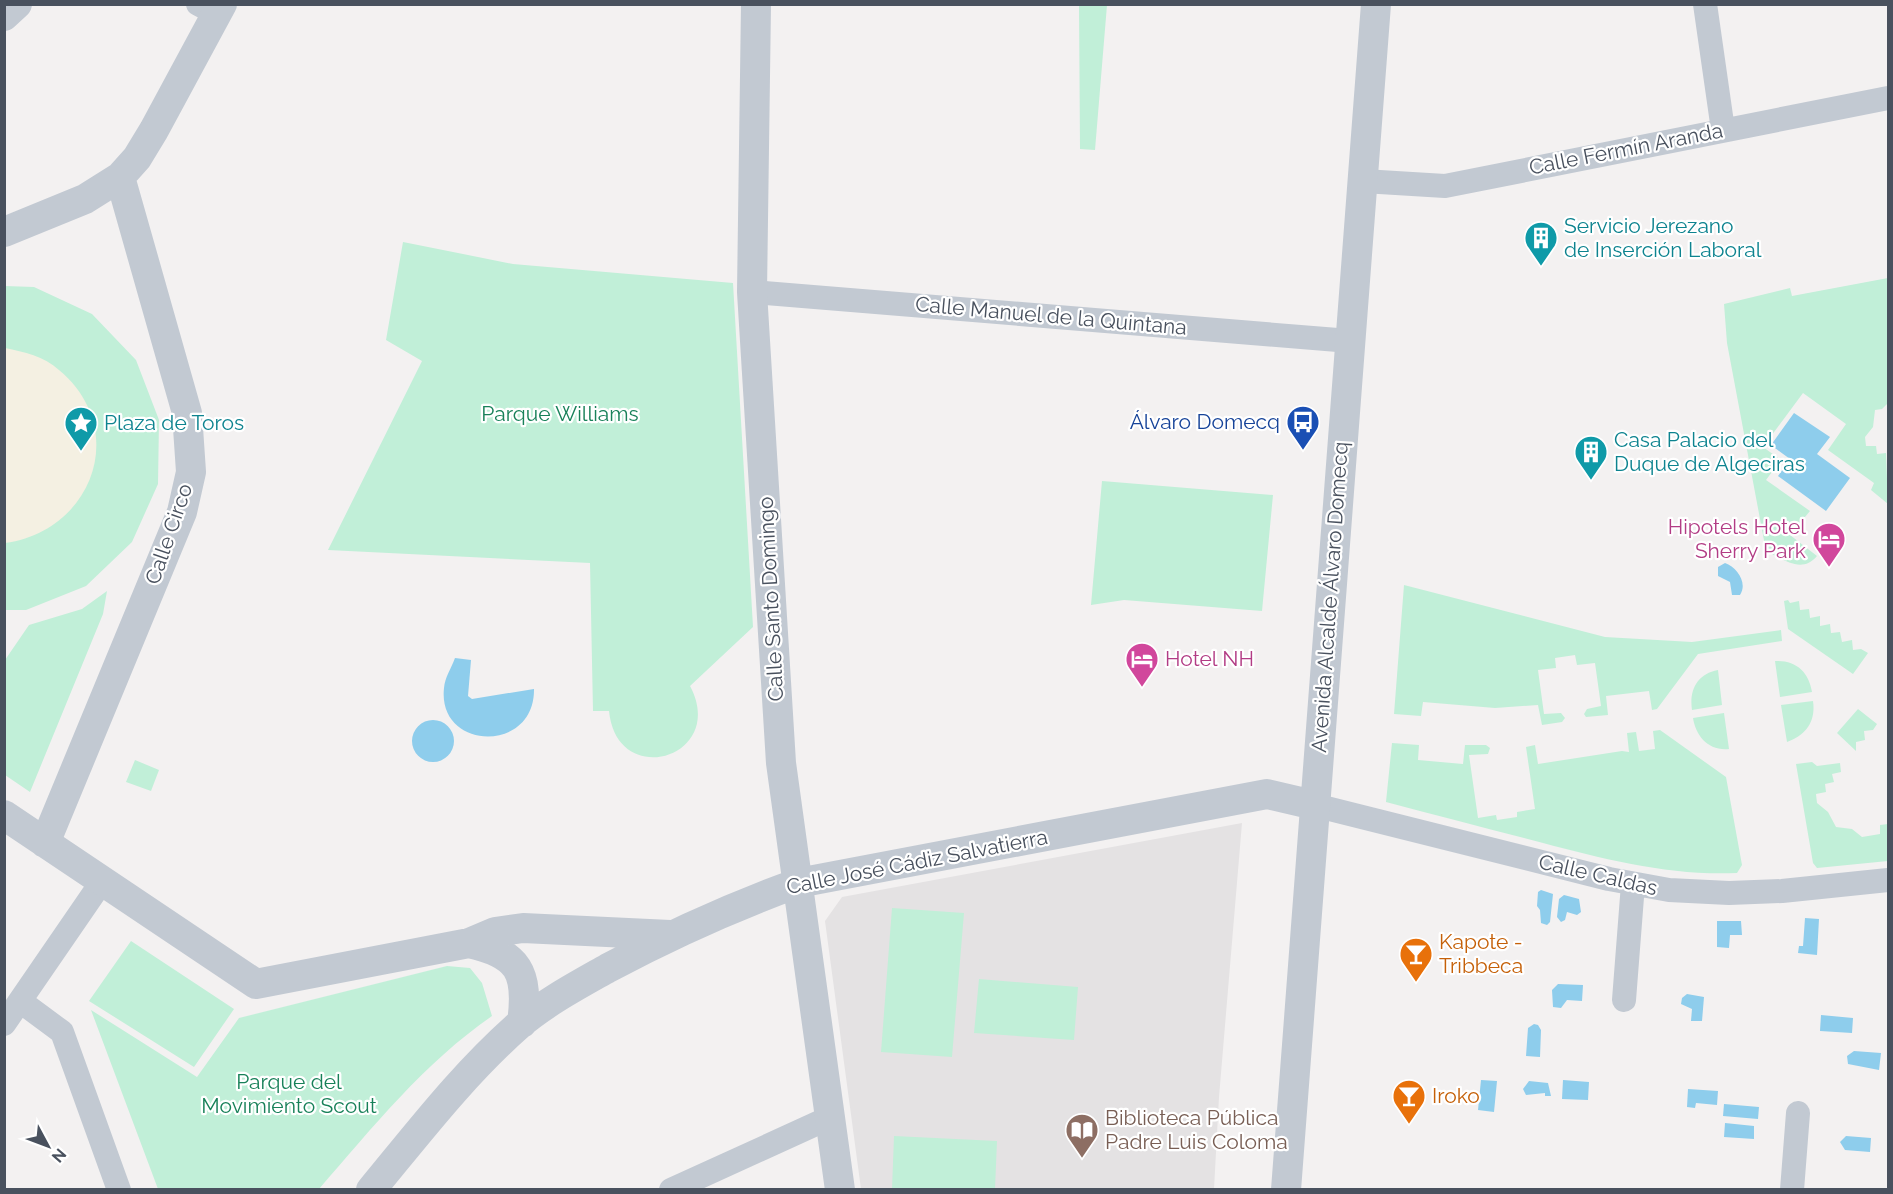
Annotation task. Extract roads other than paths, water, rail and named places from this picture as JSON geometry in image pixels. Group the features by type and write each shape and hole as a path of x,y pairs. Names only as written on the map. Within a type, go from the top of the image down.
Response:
{"street":[{"path":"4,16 17,4"},
{"name":"Calle Santo Domingo","path":"756,4 752,292 781,763 840,1190"},
{"name":"Avenida Alcalde Álvaro Domecq","path":"1286,1190 1376,4"},
{"path":"1706,4 1723,130"},
{"path":"4,232 85,199 120,177 137,158 154,130 212,8"},
{"name":"Calle Fermín Aranda","path":"1363,180 1445,186 1888,98"},
{"name":"Calle Circo","path":"45,843 182,512 191,472 187,413 120,177"},
{"name":"Calle Manuel de la Quintana","path":"752,292 1350,341"},
{"name":"Calle José Cádiz Salvatierra","path":"371,1190 470,1070 522,1023 568,990 670,934 735,906 798,883 1267,794 1314,806"},
{"name":"Calle Caldas","path":"1314,806 1633,884 1669,890 1729,893 1803,890 1888,880"},
{"path":"4,815 256,984 469,943 495,932 522,928 670,934"},
{"path":"4,1024 103,880"},
{"path":"1624,1000 1633,884"},
{"path":"469,943 494,948 509,957 520,970 544,983 568,990"},
{"path":"520,970 525,997 522,1023"},
{"path":"20,1001 62,1032 119,1190"},
{"path":"1792,1190 1798,1113"},
{"path":"671,1190 831,1117"}],"water":[{"path":"1794,413 1830,437 1817,454 1850,478 1826,511 1778,476 1790,459 1771,445"},
{"path":"1725,563 1734,568 1740,576 1743,586 1740,595 1732,595 1730,582 1718,576 1718,567"},
{"path":"455,658 471,660 468,696 472,699 534,689 530,710 519,725 504,734 487,736 470,733 455,724 446,709 444,688"},
{"path":"433,720 448,726 454,741 448,756 433,762 418,756 412,741 418,726"},
{"path":"1541,890 1553,894 1550,922 1547,925 1541,923 1540,910 1537,906 1538,892"},
{"path":"1564,895 1579,899 1581,912 1577,915 1567,912 1565,920 1561,922 1557,917 1559,899"},
{"path":"1805,918 1819,919 1817,955 1798,953 1799,946 1803,946"},
{"path":"1717,921 1741,921 1742,935 1730,935 1729,948 1717,947"},
{"path":"1558,984 1583,985 1582,1001 1567,1000 1561,1008 1553,1007 1552,990"},
{"path":"1687,994 1704,997 1702,1021 1691,1021 1692,1009 1681,1004 1682,998"},
{"path":"1821,1015 1853,1018 1852,1033 1820,1031"},
{"path":"1534,1024 1538,1025 1541,1030 1540,1057 1526,1056 1528,1028"},
{"path":"1854,1051 1881,1053 1879,1070 1848,1064 1847,1056"},
{"path":"1481,1080 1497,1081 1494,1112 1478,1110"},
{"path":"1563,1080 1589,1082 1588,1100 1562,1099"},
{"path":"1529,1081 1548,1083 1551,1096 1545,1096 1545,1093 1526,1095 1523,1089"},
{"path":"1688,1089 1718,1091 1717,1105 1696,1103 1695,1108 1687,1107"},
{"path":"1724,1104 1759,1107 1758,1119 1723,1116"},
{"path":"1725,1123 1754,1126 1754,1139 1724,1137"},
{"path":"1846,1136 1871,1138 1870,1152 1845,1150 1840,1142"}],"place":[{"name":"Servicio Jerezano de Inserción Laboral","path":"1541,267"},
{"name":"Álvaro Domecq","path":"1303,451"},
{"name":"Plaza de Toros","path":"81,452"},
{"name":"Casa Palacio del Duque de Algeciras","path":"1591,481"},
{"name":"Hipotels Hotel Sherry Park","path":"1829,568"},
{"name":"Hotel NH","path":"1142,688"},
{"name":"Kapote - Tribbeca","path":"1416,983"},
{"name":"Iroko","path":"1409,1125"},
{"name":"Biblioteca Pública Padre Luis Coloma","path":"1082,1159"}],"park label":[{"name":"Parque Williams","path":"560,414"},
{"name":"Parque del Movimiento Scout","path":"289,1094"}]}
